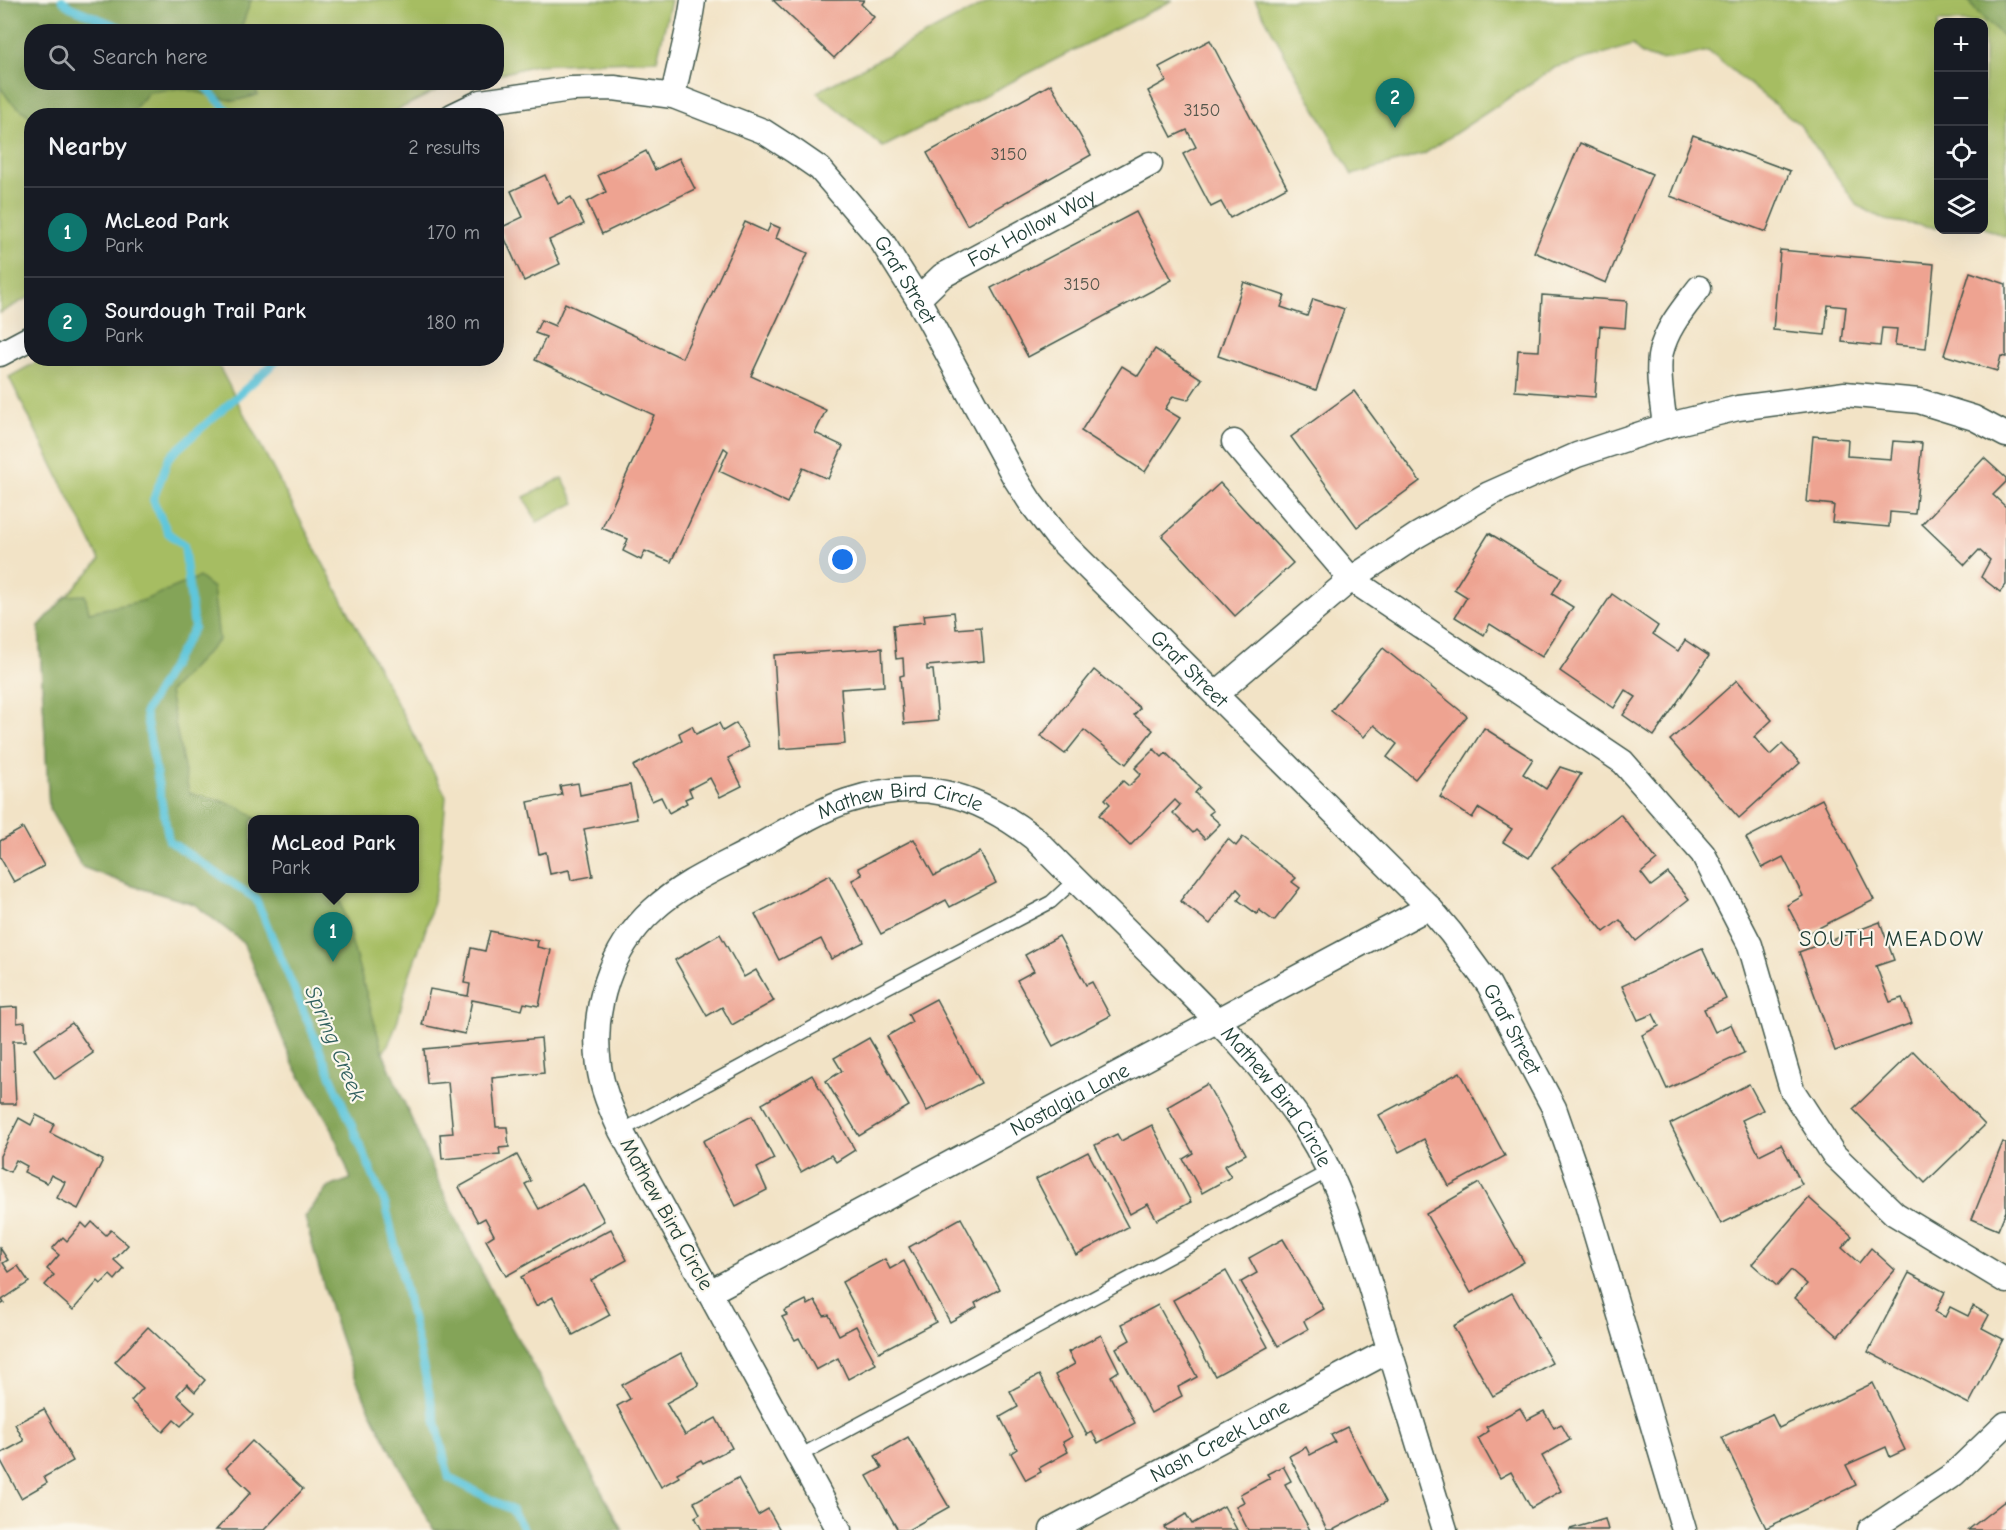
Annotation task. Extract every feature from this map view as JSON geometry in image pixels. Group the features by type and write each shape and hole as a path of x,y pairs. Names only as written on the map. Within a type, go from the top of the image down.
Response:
{"street":[{"path":"672,96 679,63 690,30 693,0"},
{"name":"Graf Street","path":"469,108 481,102 571,89 614,88 672,96 763,131 820,169 881,240 918,299 1031,503 1057,537 1429,907 1489,985 1554,1108 1583,1191 1684,1530"},
{"name":"Fox Hollow Way","path":"918,299 942,276 1150,164"},
{"path":"1665,426 1660,353 1672,324 1699,288"},
{"path":"0,354 24,341"},
{"path":"1216,694 1351,579 1416,536 1489,494 1577,455 1665,426 1738,408 1845,394 1919,400 1974,418 2006,435"},
{"path":"1234,442 1351,579 1623,762 1703,854 1750,945 1792,1090 1834,1155 1895,1214 2006,1281"},
{"name":"Mathew Bird Circle","path":"839,1530 621,1131 604,1089 599,1067 597,1039 599,1010 606,982 624,942 653,910 676,892 814,816 846,802 872,794 898,790 927,790 955,794 985,806 1010,819 1034,838 1218,1021 1257,1063 1282,1095 1306,1130 1329,1171 1360,1253 1445,1530"},
{"name":"Nostalgia Lane","path":"710,1292 1429,907"},
{"name":"Nash Creek Lane","path":"1052,1530 1390,1350"},
{"path":"1870,1530 1954,1474 2006,1424"}],"lane":[{"path":"621,1131 1051,902 1075,880"},
{"path":"799,1456 1329,1171"}],"green space":[{"path":"0,0 671,0 657,60 535,65 504,73 504,24 24,24 24,90 438,90 401,108 24,108 24,300 0,313"},
{"path":"0,0 251,0 242,24 24,24 24,90 164,90 149,92 135,108 24,108 24,112 10,101 0,87"},
{"path":"991,0 1173,0 883,147 817,92"},
{"path":"1255,0 2006,0 2006,237 1988,230 1988,18 1934,18 1934,227 1885,220 1857,205 1800,125 1708,51 1679,58 1658,59 1640,53 1633,45 1554,68 1424,154 1352,175"},
{"path":"1969,0 2006,0 2006,39 1988,22 1988,18 1984,18"},
{"path":"188,90 256,90 258,95 234,101"},
{"path":"29,366 219,366 446,796 439,868 429,919 408,980 396,1026 383,1053 438,1181 492,1293 622,1530 434,1530 389,1447 349,1362 336,1326 305,1217 327,1188 351,1179 331,1126 294,1066 243,942 194,904 130,885 82,867 49,808 39,626 100,560 9,377"},
{"path":"562,478 575,503 537,522 524,497"},
{"path":"199,577 213,588 219,640 169,692 189,793 233,805 252,815 248,815 248,893 332,893 339,897 383,1053 438,1181 492,1293 622,1530 434,1530 368,1405 336,1326 305,1217 327,1188 351,1179 331,1126 294,1066 243,942 194,904 130,885 82,867 49,808 39,626 66,596 85,595 89,612 142,601"}],"building":[{"path":"773,0 864,0 861,4 874,17 834,58"},
{"path":"1210,40 1287,187 1230,218 1221,202 1211,207 1183,154 1196,147 1187,130 1172,137 1148,91 1166,81 1159,67"},
{"path":"1051,84 1091,155 967,225 927,153"},
{"path":"1693,135 1790,171 1766,232 1670,196"},
{"path":"1580,143 1652,174 1606,283 1534,252"},
{"path":"646,151 655,170 679,158 695,189 602,234 587,202 606,192 598,175"},
{"path":"545,175 558,204 571,197 584,224 549,240 560,264 524,281 504,237 504,226 523,217 511,191"},
{"path":"1136,212 1172,280 1028,357 991,288"},
{"path":"745,222 767,232 771,224 780,228 776,238 808,253 751,376 826,410 815,433 843,446 828,479 803,468 787,503 719,471 728,451 724,448 671,562 645,551 641,560 623,551 628,539 602,528 654,415 535,360 546,337 535,333 541,320 555,326 565,303 682,358"},
{"path":"1780,250 1934,264 1926,348 1895,345 1897,329 1882,328 1880,346 1842,342 1846,307 1828,305 1825,335 1773,330"},
{"path":"1970,272 2006,284 2006,357 2001,356 1997,371 1944,355"},
{"path":"1244,282 1285,296 1281,307 1307,316 1313,299 1344,309 1316,390 1218,356"},
{"path":"1542,295 1627,301 1625,328 1600,326 1595,397 1515,391 1518,350 1539,351"},
{"path":"1155,349 1202,379 1188,400 1173,396 1165,409 1180,418 1145,472 1081,431 1122,366 1138,376"},
{"path":"1354,391 1420,481 1357,527 1291,437"},
{"path":"1813,436 1848,439 1847,456 1891,459 1893,441 1922,443 1915,514 1890,512 1889,527 1832,522 1834,505 1807,502"},
{"path":"1984,458 2006,478 2006,482 1993,495 2006,507 2006,585 2000,592 1981,577 1990,560 1979,550 1965,565 1922,524"},
{"path":"1220,483 1293,563 1235,616 1162,536"},
{"path":"1489,533 1562,578 1552,594 1573,607 1542,657 1490,624 1484,635 1455,617 1467,597 1454,589"},
{"path":"1612,594 1658,626 1653,634 1678,651 1685,640 1709,656 1654,736 1623,715 1636,697 1625,690 1614,708 1560,671"},
{"path":"954,612 956,629 981,627 984,661 927,666 927,670 933,670 938,721 904,724 900,676 904,675 903,658 896,659 893,625 925,622 924,615"},
{"path":"882,648 884,686 841,689 845,744 780,749 774,655"},
{"path":"1383,648 1467,716 1415,779 1387,757 1397,744 1374,725 1364,737 1331,711"},
{"path":"1094,670 1140,708 1134,715 1153,730 1126,764 1084,730 1065,754 1041,736"},
{"path":"1737,680 1772,720 1754,737 1770,755 1782,744 1800,763 1739,818 1670,740"},
{"path":"719,723 723,731 736,723 749,747 728,758 742,786 720,797 710,778 689,789 692,796 685,799 687,803 669,813 661,797 652,801 633,766 682,741 679,733 692,726 696,734"},
{"path":"1484,728 1533,759 1523,774 1546,789 1560,767 1581,774 1529,858 1503,842 1512,829 1478,808 1472,818 1440,797"},
{"path":"1154,749 1162,757 1166,753 1200,787 1195,793 1213,811 1209,814 1220,824 1205,839 1196,830 1193,833 1173,813 1180,805 1175,800 1130,846 1099,815 1110,804 1105,799 1123,781 1129,786 1141,774 1135,768"},
{"path":"578,783 580,795 630,785 637,819 584,829 593,876 571,880 569,870 550,874 546,852 539,854 528,802 562,795 560,786"},
{"path":"1822,799 1874,900 1803,936 1787,905 1803,896 1783,857 1762,868 1746,838"},
{"path":"1620,814 1657,860 1641,873 1651,886 1668,873 1689,899 1636,941 1620,920 1604,932 1552,868"},
{"path":"23,828 44,866 14,882 0,857 0,841"},
{"path":"1243,837 1296,878 1292,882 1300,888 1274,921 1259,910 1257,914 1238,900 1242,894 1237,889 1210,924 1180,901 1228,839 1236,846"},
{"path":"914,839 934,876 980,852 996,883 950,907 946,900 881,934 852,880 862,875 858,868"},
{"path":"830,875 864,942 831,959 821,939 779,960 755,914"},
{"path":"1880,922 1894,960 1876,966 1890,1002 1902,998 1912,1023 1835,1051 1799,952"},
{"path":"490,931 538,941 537,947 551,950 539,1006 524,1003 522,1010 472,1000 465,1034 422,1025 430,989 468,996 470,984 464,983 471,948 485,951"},
{"path":"720,934 744,977 756,970 774,1001 732,1025 722,1007 707,1016 675,960"},
{"path":"1059,936 1086,985 1092,982 1110,1016 1053,1046 1017,980 1034,971 1025,955"},
{"path":"1702,948 1726,999 1704,1009 1715,1032 1731,1024 1744,1053 1667,1089 1642,1035 1659,1026 1653,1014 1638,1020 1622,986"},
{"path":"936,999 981,1083 927,1111 887,1036 912,1022 908,1014"},
{"path":"17,1007 17,1023 25,1022 26,1041 13,1041 16,1104 0,1104 0,1008"},
{"path":"72,1023 93,1053 55,1079 34,1049"},
{"path":"541,1038 544,1073 492,1078 496,1127 507,1127 509,1147 499,1148 500,1154 442,1159 440,1134 453,1133 448,1082 427,1084 424,1049"},
{"path":"869,1038 909,1106 859,1136 826,1081 842,1071 834,1058"},
{"path":"1913,1051 1985,1125 1925,1183 1853,1109"},
{"path":"1460,1072 1505,1156 1449,1186 1424,1139 1399,1152 1379,1115"},
{"path":"812,1075 855,1150 836,1162 831,1155 801,1172 762,1104"},
{"path":"1207,1084 1246,1154 1224,1166 1231,1177 1202,1193 1183,1159 1193,1153 1167,1107"},
{"path":"1749,1084 1763,1110 1742,1120 1759,1155 1781,1144 1802,1184 1721,1224 1670,1124"},
{"path":"36,1115 54,1124 50,1133 103,1160 78,1209 57,1198 65,1182 51,1175 47,1183 24,1172 27,1166 16,1160 10,1172 0,1167 0,1156 19,1118 31,1125"},
{"path":"752,1116 774,1159 757,1168 767,1190 736,1206 703,1141"},
{"path":"1152,1125 1191,1202 1157,1220 1148,1204 1130,1214 1095,1145 1117,1134 1121,1141"},
{"path":"2003,1142 2006,1144 2006,1211 1998,1230 1972,1219"},
{"path":"1088,1152 1128,1227 1076,1255 1036,1179"},
{"path":"517,1155 531,1181 525,1184 539,1209 584,1184 604,1221 506,1276 486,1240 494,1235 485,1218 478,1222 459,1187"},
{"path":"1479,1183 1524,1262 1471,1293 1426,1214"},
{"path":"1809,1198 1852,1236 1842,1248 1859,1263 1871,1248 1895,1270 1838,1336 1795,1298 1807,1284 1791,1270 1777,1286 1752,1264"},
{"path":"961,1218 1000,1289 975,1303 977,1307 950,1322 909,1247"},
{"path":"92,1222 106,1235 111,1230 128,1245 114,1260 124,1269 115,1280 110,1275 101,1284 98,1281 73,1310 45,1285 54,1275 47,1269 59,1255 52,1249 63,1237 67,1241 82,1223 87,1228"},
{"path":"611,1229 627,1260 591,1280 610,1315 573,1335 553,1297 536,1306 521,1277"},
{"path":"1283,1239 1324,1309 1304,1321 1308,1329 1278,1346 1241,1282 1257,1273 1249,1258"},
{"path":"0,1248 8,1260 3,1263 9,1272 18,1266 29,1282 2,1300 4,1303 0,1305"},
{"path":"885,1259 890,1269 904,1261 936,1322 879,1352 842,1282"},
{"path":"1226,1271 1268,1347 1215,1376 1173,1300"},
{"path":"1909,1273 1945,1292 1935,1312 1945,1317 1950,1307 1968,1316 1973,1306 1989,1315 1982,1328 2003,1339 1969,1404 1868,1352"},
{"path":"1512,1293 1552,1363 1493,1396 1453,1326"},
{"path":"806,1300 808,1305 815,1301 824,1316 829,1315 839,1335 856,1326 876,1364 848,1379 838,1358 816,1370 799,1338 795,1340 782,1317 787,1315 784,1311"},
{"path":"1158,1305 1197,1377 1178,1387 1182,1396 1151,1413 1116,1348 1130,1340 1122,1324"},
{"path":"148,1327 205,1380 195,1392 187,1384 177,1395 195,1412 181,1426 174,1420 163,1432 131,1401 143,1388 115,1362"},
{"path":"1101,1335 1119,1371 1111,1376 1135,1423 1098,1443 1092,1432 1087,1435 1055,1375 1075,1364 1068,1352"},
{"path":"681,1353 699,1385 666,1403 685,1435 716,1418 732,1448 703,1463 701,1460 677,1473 679,1477 661,1487 617,1406 630,1399 622,1385"},
{"path":"1039,1375 1072,1437 1063,1442 1068,1452 1039,1468 1041,1472 1026,1480 1011,1453 1017,1449 1000,1417 1018,1407 1010,1391"},
{"path":"1873,1383 1905,1450 1890,1457 1886,1447 1846,1465 1856,1485 1766,1528 1722,1437 1772,1414 1779,1428"},
{"path":"1520,1408 1527,1420 1544,1411 1554,1428 1561,1424 1570,1440 1542,1456 1561,1491 1531,1508 1511,1472 1500,1478 1478,1438 1489,1431 1486,1427"},
{"path":"44,1409 73,1461 44,1477 47,1483 21,1498 0,1459 0,1454 24,1441 15,1424"},
{"path":"1347,1427 1386,1502 1333,1530 1327,1530 1289,1456 1306,1447 1310,1455 1335,1442 1331,1435"},
{"path":"908,1437 949,1507 908,1530 898,1530 867,1476 882,1468 875,1456"},
{"path":"252,1441 303,1489 264,1530 216,1530 251,1492 226,1468"},
{"path":"1283,1466 1291,1481 1285,1484 1310,1530 1248,1530 1236,1506 1244,1502 1240,1494 1270,1478 1267,1474"},
{"path":"738,1478 758,1515 768,1509 780,1530 702,1530 695,1517 700,1514 694,1502"},
{"path":"2006,1500 2006,1530 1968,1530"},
{"path":"1224,1506 1237,1530 1166,1530 1164,1527 1186,1514 1192,1524"},
{"path":"1605,1519 1608,1530 1570,1530 1570,1529"}],"waterway":[{"name":"Spring Creek","path":"62,0 70,7 112,24"},
{"name":"Spring Creek","path":"208,90 225,108"},
{"name":"Spring Creek","path":"271,366 169,457 153,500 168,533 184,545 194,628 145,712 169,841 256,899 386,1206 449,1478 512,1510 524,1530"}],"place":[{"name":"Sourdough Trail Park","path":"1395,128"},
{"name":"McLeod Park","path":"333,962"}],"district":[{"name":"SOUTH MEADOW","path":"1892,938"}]}
